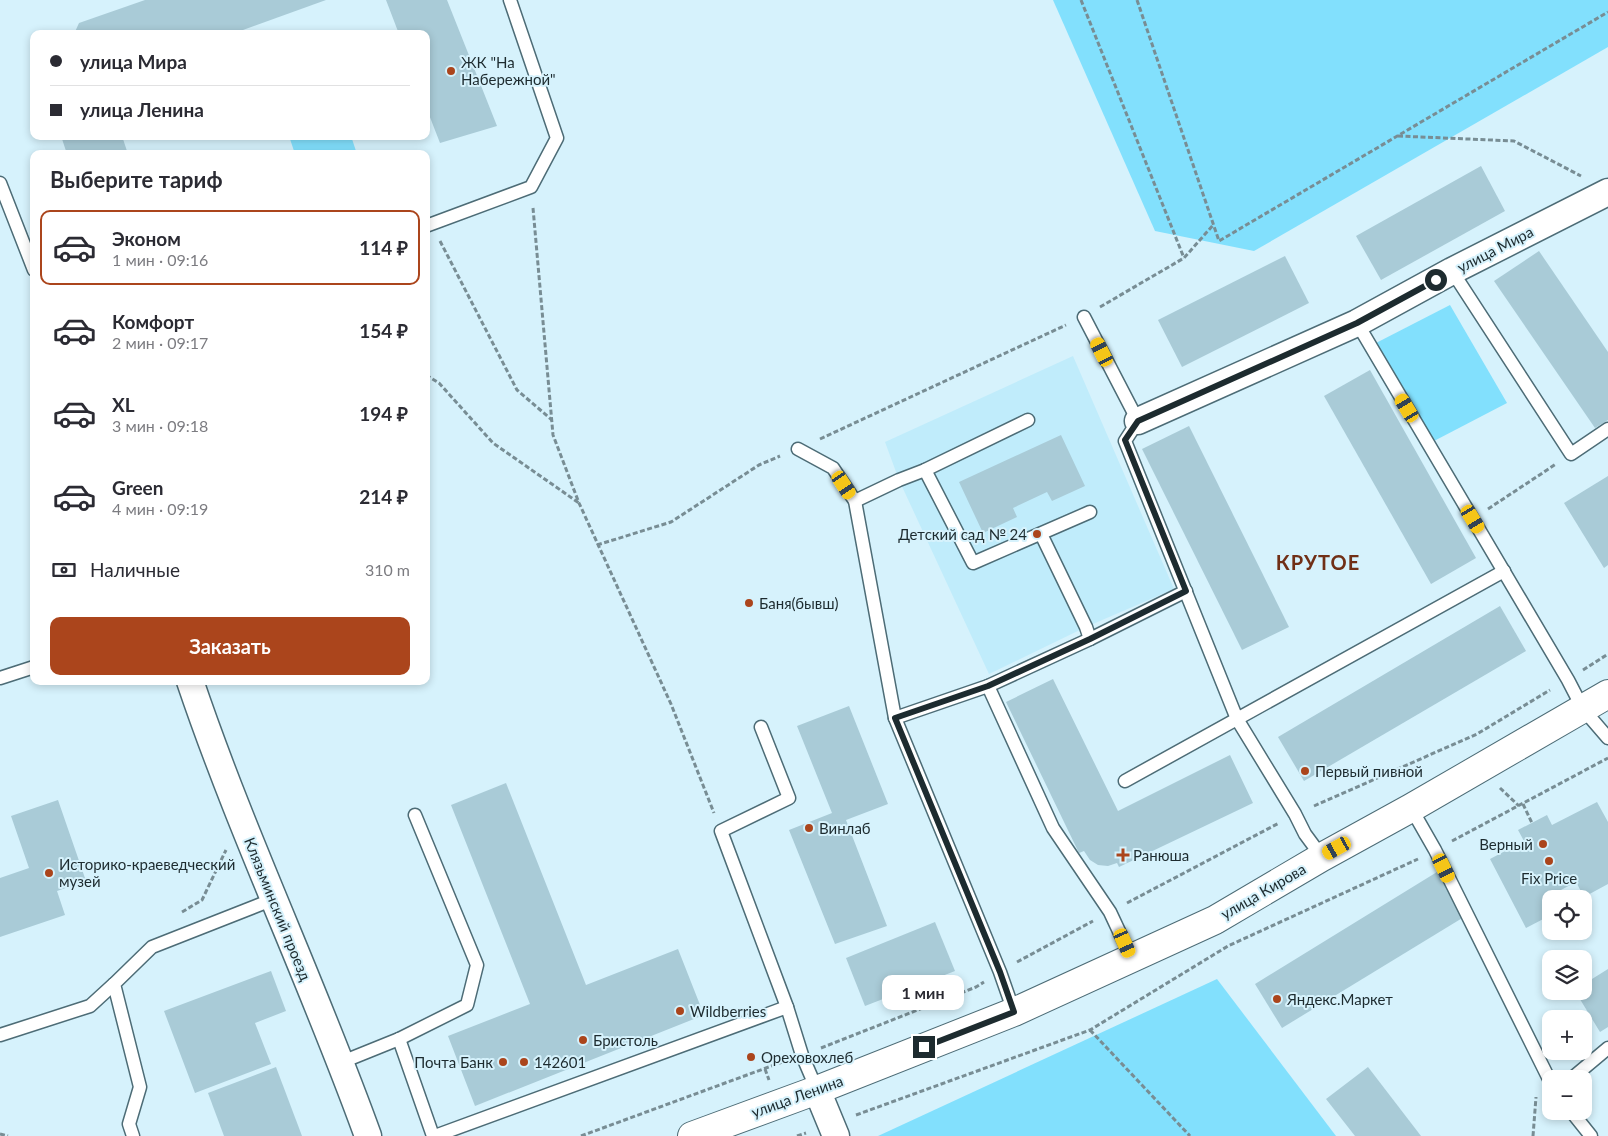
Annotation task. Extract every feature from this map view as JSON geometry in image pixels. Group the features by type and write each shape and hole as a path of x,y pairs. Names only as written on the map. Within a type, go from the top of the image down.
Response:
{"street":[{"name":"улица Мира","path":"1138,421 1357,323 1608,192"},
{"name":"Клязьминский проезд","path":"191,685 241,818 342,1062 368,1136"},
{"name":"улица Кирова","path":"1014,1012 1215,920 1608,694"},
{"name":"улица Ленина","path":"692,1136 817,1090 1014,1012"},
{"path":"817,1090 833,1130"}],"lane":[{"path":"431,230 531,187 557,138 510,0"},
{"path":"0,182 30,260"},
{"path":"1452,272 1570,454 1608,429"},
{"path":"1084,317 1138,421 1125,440 1237,719 1295,814 1305,834 1322,857"},
{"path":"1357,323 1568,680 1583,709 1608,738"},
{"path":"855,501 925,470 1028,420"},
{"path":"798,449 833,468 855,501 895,718 1000,972 1014,1012"},
{"path":"925,470 973,563 1090,512"},
{"path":"1041,534 1090,639"},
{"path":"1125,781 1504,571"},
{"path":"895,718 988,686 1090,639 1186,591"},
{"path":"0,678 30,668"},
{"path":"988,686 1053,828 1110,912 1132,959"},
{"path":"761,727 789,798 721,831 787,1007 802,1055 817,1090"},
{"path":"1411,808 1435,850 1545,1070"},
{"path":"342,1062 399,1039 467,1005 477,965 415,815"},
{"path":"0,1035 90,1006 152,947 274,899"},
{"path":"114,984 140,1087 130,1124 133,1136"},
{"path":"399,1039 434,1136 787,1007"},
{"path":"1582,1070 1608,1048"},
{"path":"1578,1120 1591,1136"}],"path":[{"path":"1081,0 1184,258"},
{"path":"1137,0 1219,241 1608,12"},
{"path":"1398,136 1514,141 1582,177"},
{"path":"531,187 553,435 579,503 671,704 721,831"},
{"path":"598,545 671,522 759,465 798,449 1084,317 1184,258 1214,224"},
{"path":"431,230 517,390 552,420"},
{"path":"430,377 439,383 493,443 579,503"},
{"path":"1473,519 1570,454"},
{"path":"581,1136 802,1055 976,987 1110,912 1295,814 1477,734 1608,654"},
{"path":"797,1136 833,1130 1090,1030 1228,946 1435,850 1608,758"},
{"path":"1523,804 1532,823"},
{"path":"177,915 202,900 241,818"},
{"path":"1090,1030 1190,1136"},
{"path":"0,1134 8,1136"}],"shaded area":[{"path":"1053,0 1608,0 1608,47 1254,251 1155,231"},
{"path":"290,140 352,140 356,150 294,150"},
{"path":"1450,305 1507,403 1434,441 1376,343"},
{"name":"Детский сад № 24","path":"1073,356 1174,589 1086,627 989,674 899,480 885,442"},
{"path":"1217,979 1336,1136 878,1136"}],"building":[{"path":"145,0 326,0 243,30 76,30 79,23"},
{"name":"ЖК \"На Набережной\"","path":"386,0 447,0 497,126 440,143 430,117 430,30 397,30"},
{"path":"62,140 123,140 127,150 66,150"},
{"path":"1481,166 1505,211 1381,280 1356,236"},
{"path":"1539,251 1608,352 1608,420 1595,428 1494,281"},
{"path":"1285,256 1309,303 1182,367 1158,320"},
{"path":"1370,370 1476,558 1431,584 1324,396"},
{"path":"1189,426 1289,627 1242,650 1142,449"},
{"path":"1061,435 1085,486 1052,501 1047,492 1013,508 1017,517 983,533 959,482"},
{"path":"1608,476 1608,565 1604,568 1564,503"},
{"path":"1500,606 1526,651 1304,781 1278,737"},
{"path":"1053,679 1118,811 1230,755 1253,803 1119,867 1117,863 1108,866 1098,865 1090,860 1084,851 1079,853 1006,702"},
{"path":"849,706 888,804 846,820 887,926 835,944 789,830 832,813 797,726"},
{"path":"506,783 586,985 678,949 704,1015 475,1106 448,1036 530,1004 451,805"},
{"name":"Историко-краеведческий музей","path":"58,800 86,881 57,891 65,915 0,937 0,878 29,868 11,816"},
{"path":"1597,802 1608,822 1608,884 1592,893 1592,890 1580,890 1576,882 1561,890 1542,890 1542,920 1526,928 1490,859 1524,841 1518,830 1547,815 1552,825"},
{"path":"1437,872 1464,917 1282,1028 1255,984"},
{"path":"935,922 955,971 865,1006 846,958"},
{"path":"1608,969 1608,1027 1600,1032 1592,1019 1592,1010 1587,1010 1580,1000 1592,1000 1592,979"},
{"path":"271,971 286,1011 255,1023 271,1064 195,1093 164,1011"},
{"path":"276,1067 302,1136 224,1136 208,1093"},
{"path":"1368,1067 1421,1136 1355,1136 1326,1099"}],"place":[{"name":"ЖК \"На Набережной\"","path":"451,71"},
{"name":"Детский сад № 24","path":"1037,534"},
{"name":"Баня(бывш)","path":"749,603"},
{"name":"Первый пивной","path":"1305,771"},
{"name":"Винлаб","path":"809,828"},
{"name":"Верный","path":"1543,844"},
{"name":"Ранюша","path":"1123,855"},
{"name":"Fix Price","path":"1549,861"},
{"name":"Историко-краеведческий музей","path":"49,873"},
{"name":"Яндекс.Маркет","path":"1277,999"},
{"name":"Wildberries","path":"680,1011"},
{"name":"Бристоль","path":"583,1040"},
{"name":"Ореховохлеб","path":"751,1057"},
{"name":"Почта Банк","path":"503,1062"},
{"name":"142601","path":"524,1062"}],"district":[{"name":"КРУТОЕ","path":"1318,562"}],"route":[{"path":"924,1047 1014,1012 1000,972 895,718 988,686 1090,639 1186,591 1125,440 1138,421 1357,323 1436,280"}]}
